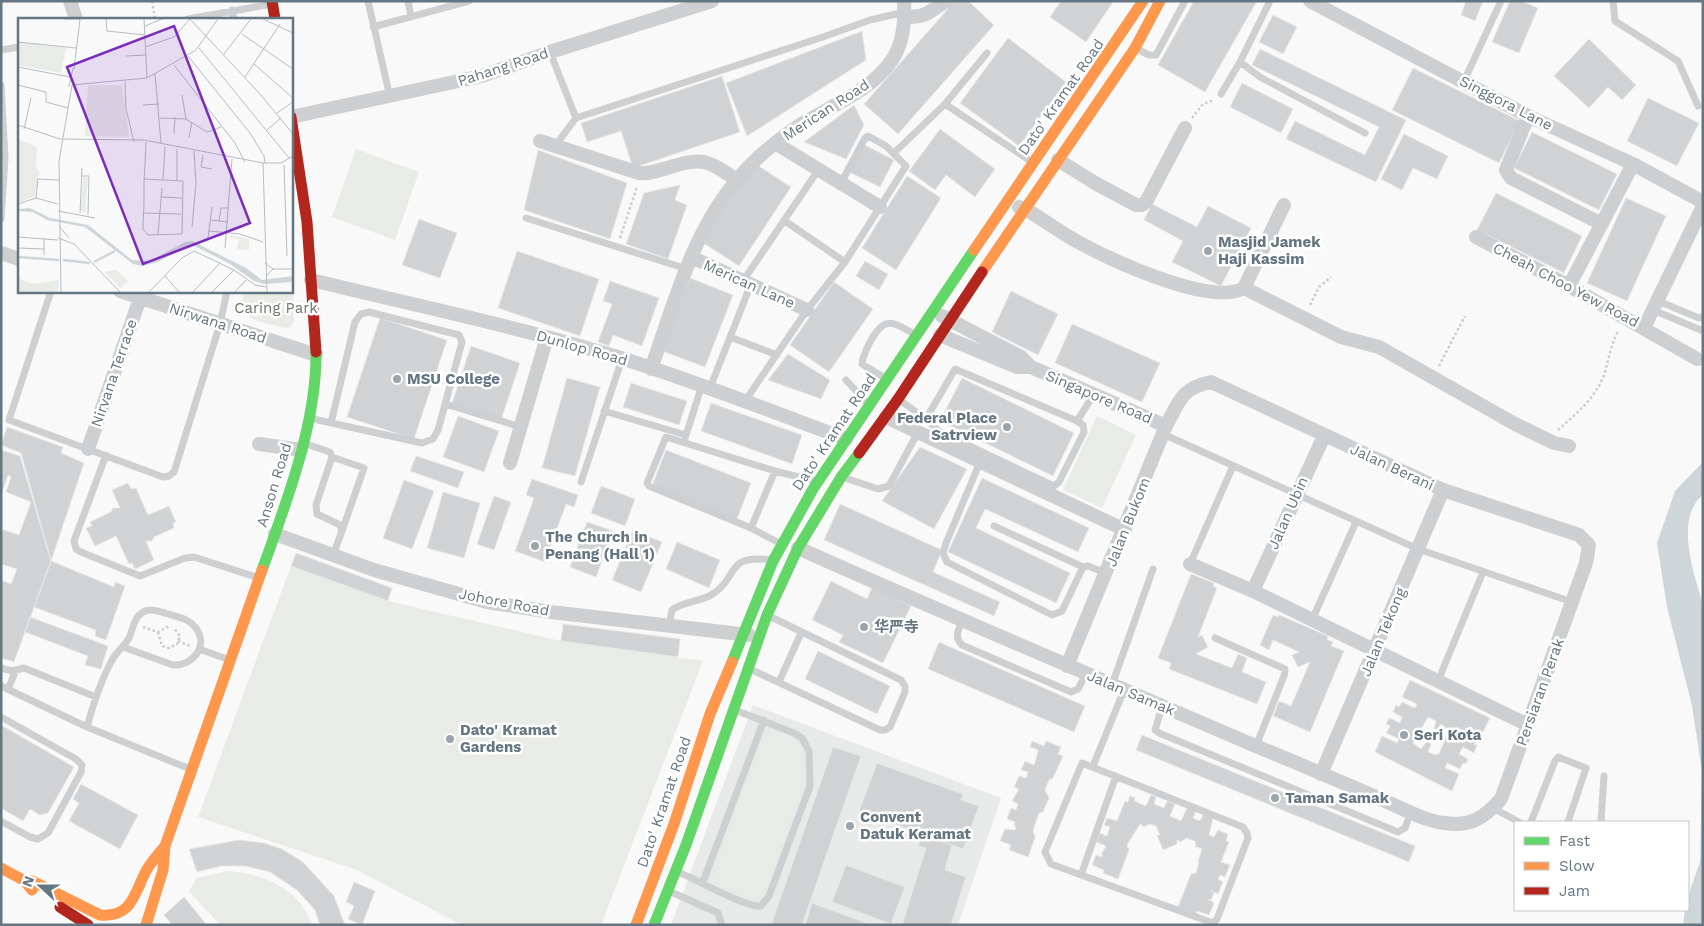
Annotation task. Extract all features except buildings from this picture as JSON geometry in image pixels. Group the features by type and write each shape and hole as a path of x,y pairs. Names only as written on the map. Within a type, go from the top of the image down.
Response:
{"main road":[{"name":"Dato' Kramat Road","path":"636,925 674,824 710,714 781,545 846,439 888,380 933,310 1143,1"},
{"name":"Dato' Kramat Road","path":"654,925 676,871 767,615 798,548 842,476 886,417 1135,48 1160,1"},
{"path":"272,3 275,18"},
{"name":"Anson Road","path":"165,846 275,534 302,446 313,392 316,355 307,222 292,128"},
{"path":"25,881 32,881 100,915 110,918 122,913 132,900 149,865 165,846"},
{"path":"146,925 163,870 165,846"},
{"path":"1,868 25,881 31,889 88,925"}],"street":[{"path":"70,1 76,18"},
{"name":"Pahang Road","path":"292,117 482,76 550,52 712,1"},
{"path":"904,10 922,17 947,1"},
{"name":"Singgora Lane","path":"1310,1 1528,116 1634,164 1703,202"},
{"name":"Merican Road","path":"651,369 689,263 712,214 737,180 775,143 858,91 878,76 893,59 900,39 904,10"},
{"path":"1528,116 1506,170 1511,178 1602,224"},
{"path":"1058,160 1095,183 1136,205 1142,206 1146,202 1186,128"},
{"path":"540,141 642,173 651,173 696,160 714,165 737,180"},
{"path":"775,143 880,207"},
{"path":"1569,286 1634,164"},
{"path":"998,215 1013,206 1026,209 1077,242 1142,273 1205,291 1236,293 1244,288 1284,205"},
{"name":"Cheah Choo Yew Road","path":"1476,237 1644,328 1703,206"},
{"path":"1,253 18,259"},
{"name":"Merican Lane","path":"689,263 747,282 807,310"},
{"name":"Dunlop Road","path":"311,280 548,337 706,387 846,439"},
{"path":"1244,288 1340,337 1379,347 1547,440 1569,446"},
{"name":"Nirwana Road","path":"124,292 147,297 220,324 316,355"},
{"name":"Nirvana Terrace","path":"88,449 147,297"},
{"name":"Singapore Road","path":"933,310 1021,357 1031,368"},
{"path":"1644,328 1697,358"},
{"name":"Singapore Road","path":"940,335 1016,367 1031,368 1165,430"},
{"path":"510,463 548,337"},
{"name":"Jalan Berani","path":"1197,385 1211,382 1443,490 1579,536 1589,545"},
{"name":"Jalan Bukom","path":"1067,666 1107,574 1165,430 1183,394 1197,385"},
{"path":"886,417 1125,530"},
{"name":"Jalan Ubin","path":"1253,591 1324,436"},
{"path":"259,444 302,446"},
{"name":"Jalan Tekong","path":"1321,774 1443,490"},
{"name":"Johore Road","path":"275,534 374,570 487,602 551,612 759,637"},
{"name":"Persiaran Perak","path":"1468,822 1486,816 1501,799 1586,563 1589,545"},
{"name":"Jalan Samak","path":"798,548 962,621 1411,812 1444,823 1468,822"},
{"path":"1190,564 1253,591 1528,725"}],"lane":[{"path":"368,1 390,97"},
{"path":"408,1 411,17"},
{"path":"373,27 468,1"},
{"path":"1135,48 1149,55 1156,55 1185,1"},
{"path":"1221,94 1240,62 1270,1"},
{"path":"1464,81 1500,1"},
{"path":"1614,1 1615,21 1678,61 1698,106"},
{"path":"193,18 272,3"},
{"path":"232,10 234,18"},
{"path":"555,146 576,118 904,10"},
{"path":"1,50 18,47"},
{"path":"550,52 576,118"},
{"path":"894,153 945,104 987,53"},
{"path":"1240,62 1260,77 1365,133"},
{"path":"1,85 4,158 1,219"},
{"path":"945,104 1033,163"},
{"path":"745,401 807,310 845,262 906,166 894,153 868,136 841,183"},
{"path":"685,439 706,387 730,337 747,282 784,221 819,170"},
{"path":"526,218 617,247 689,263"},
{"path":"784,221 845,262"},
{"path":"51,292 9,420 163,477 169,476 174,472 220,324 227,292"},
{"path":"1655,306 1699,318 1703,317"},
{"path":"1655,306 1703,331"},
{"path":"308,418 422,443 432,439 438,430 462,342 459,335 369,312 361,314 355,322 331,423"},
{"path":"888,380 862,364 862,356 878,328 885,324 896,324 916,336"},
{"path":"730,337 777,355"},
{"path":"580,482 622,359"},
{"path":"898,399 926,419 940,432 1054,486 1060,482 1084,432 1083,425 1077,421 955,369 926,419"},
{"path":"846,380 869,405"},
{"path":"1077,421 1092,396"},
{"path":"445,404 521,427"},
{"path":"604,411 775,471 818,482"},
{"path":"1165,430 1233,466 1418,550 1572,602"},
{"path":"842,476 878,489 889,486 918,432"},
{"path":"685,439 666,437 647,483 649,486 751,528 781,545"},
{"path":"302,446 330,452 332,457 364,468 333,555"},
{"path":"106,455 74,541 76,548 81,552 140,576 185,558 194,557 260,578"},
{"path":"332,457 316,505 317,514 340,525 342,530"},
{"path":"980,462 946,543 943,553 947,562 1052,615 1062,611 1083,567"},
{"path":"1190,564 1233,466"},
{"path":"751,528 775,471"},
{"path":"1312,620 1356,522"},
{"path":"994,526 1083,567 1088,566 1107,574"},
{"path":"669,626 672,610 709,596 718,590 739,562 749,558 773,561"},
{"path":"1093,766 1153,569"},
{"path":"1438,681 1483,572"},
{"path":"87,727 96,697 110,663 123,647 137,617 148,609 187,620 199,633 202,642 194,658 181,666 173,665 123,647"},
{"path":"747,668 880,730 890,727 905,692 901,680 767,615"},
{"path":"962,621 956,634 957,640 962,645 1053,684 1075,692 1086,674"},
{"path":"779,682 801,633"},
{"path":"1215,638 1285,669 1284,676 1256,746"},
{"path":"199,649 230,660"},
{"path":"1,668 8,671 24,668 96,697"},
{"path":"16,670 4,688 87,727 191,770"},
{"path":"1162,707 1155,726 1155,730 1159,733 1398,832 1405,828 1411,812"},
{"path":"676,871 703,882 728,896 755,907 761,906 769,896 810,786 809,751 802,738 764,720 732,709"},
{"path":"1,717 82,765 82,772 48,833 38,839 30,838 1,821"},
{"path":"703,882 764,720"},
{"path":"1531,821 1558,757 1586,768 1568,821"},
{"path":"1086,763 1093,766 1243,827 1247,832 1248,838 1217,919 1213,923 1051,864 1045,852 1079,766 1086,763"},
{"path":"1080,875 1116,776"},
{"path":"1601,821 1604,776"},
{"path":"1493,808 1516,821"},
{"path":"668,890 718,913 721,916 722,925"}],"path":[{"path":"152,1 156,18"},
{"path":"1186,128 1203,104 1221,94"},
{"path":"617,247 642,173"},
{"path":"1304,318 1318,287 1330,277"},
{"path":"1432,378 1465,316"},
{"path":"1547,440 1590,400 1604,373 1610,345 1626,318"},
{"path":"134,624 158,632"},
{"path":"167,626 176,628 180,636 177,644 169,648 162,646 158,632 167,626"}],"shaded area":[{"path":"1703,462 1703,495 1694,505 1688,532 1691,563 1703,604 1703,925 1683,925 1685,911 1689,911 1689,893 1700,862 1702,771 1692,706 1667,607 1657,543 1675,491"},
{"name":"Convent Datuk Keramat","path":"753,705 1001,798 958,925 671,925"}],"green space":[{"path":"356,149 419,172 395,240 332,217"},
{"name":"Caring Park","path":"292,275 294,321 291,327 285,328 253,319 244,309 243,292 292,292"},
{"path":"1097,416 1136,435 1102,508 1063,490"},
{"name":"Dato' Kramat Gardens","path":"291,566 388,601 561,641 703,661 601,925 462,925 357,870 198,817"},
{"path":"768,731 793,740 799,746 802,785 765,888 759,895 749,896 713,881 739,802"},
{"path":"228,871 254,875 279,885 299,902 307,912 312,925 220,925 189,891 197,878"}],"traffic: fast":[{"path":"732,662 773,561 813,489 974,250"},
{"path":"262,570 290,491 306,435 315,379 316,352"},
{"path":"654,925 686,845 767,615 798,548 841,477 859,453"}],"traffic: slow":[{"path":"974,250 1143,1"},
{"path":"982,272 1135,48 1160,1"},
{"path":"146,925 163,870 165,846 262,570"},
{"path":"636,925 674,824 710,714 732,662"},
{"path":"25,881 32,881 100,915 111,915 119,913 130,903 148,868 165,846"},
{"path":"1,868 25,881 32,890"}],"traffic: jam":[{"path":"272,1 275,18"},
{"path":"292,124 307,222 316,352"},
{"path":"859,453 898,399 982,272"},
{"path":"60,907 88,925"}],"place":[{"name":"Masjid Jamek Haji Kassim","path":"1208,251"},
{"name":"MSU College","path":"397,379"},
{"name":"Federal Place Satrview","path":"1007,427"},
{"name":"The Church in Penang (Hall 1)","path":"535,546"},
{"name":"华严寺","path":"864,627"},
{"name":"Seri Kota","path":"1404,735"},
{"name":"Dato' Kramat Gardens","path":"450,739"},
{"name":"Taman Samak","path":"1275,798"},
{"name":"Convent Datuk Keramat","path":"850,826"}]}
